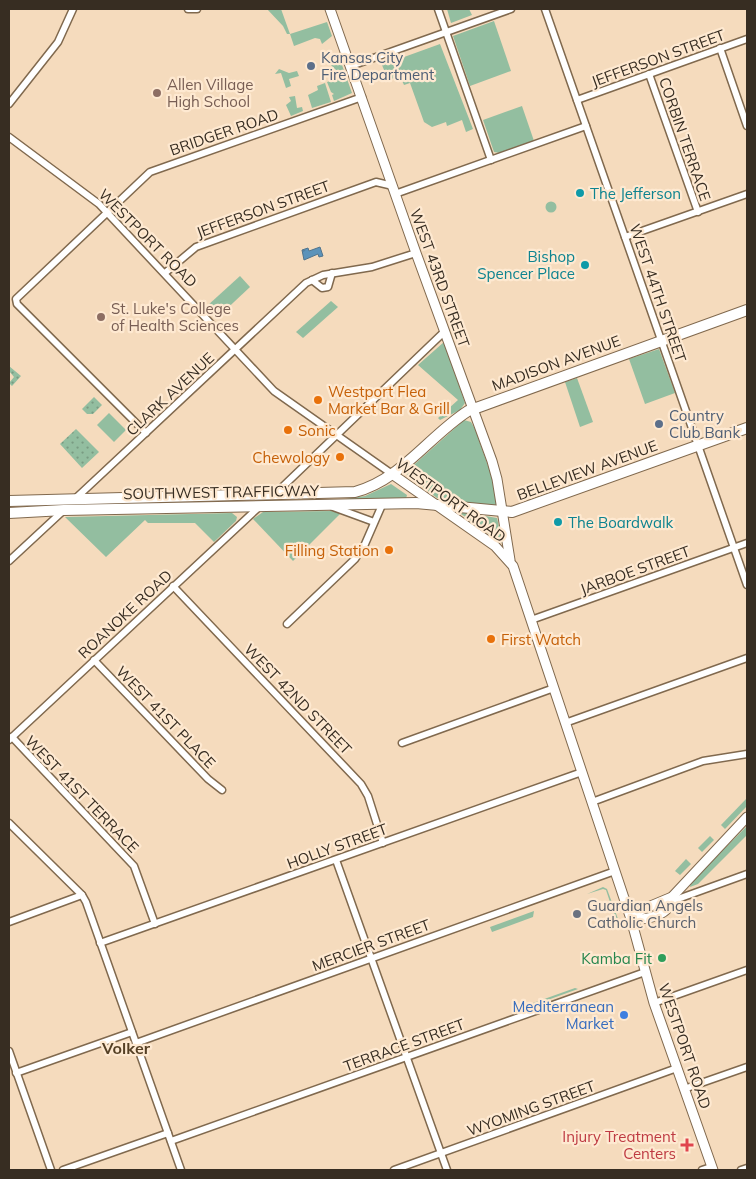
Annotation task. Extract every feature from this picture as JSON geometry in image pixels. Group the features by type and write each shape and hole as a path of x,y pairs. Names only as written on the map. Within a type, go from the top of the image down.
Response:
{"main road":[{"name":"MADISON AVENUE","path":"392,474 454,420 473,409 747,310"},
{"name":"BELLEVIEW AVENUE","path":"433,504 503,513 525,509 747,428"},
{"name":"SOUTHWEST TRAFFICWAY","path":"9,501 76,498 345,494 366,489 392,474"},
{"name":"SOUTHWEST TRAFFICWAY","path":"9,513 64,510 433,504"}],"street":[{"path":"9,104 58,42 73,9"},
{"path":"188,9 197,9"},
{"name":"WEST 43RD STREET","path":"330,9 497,479 510,560"},
{"path":"438,9 491,160"},
{"path":"351,66 512,9"},
{"name":"WEST 44TH STREET","path":"545,9 747,585"},
{"name":"JEFFERSON STREET","path":"577,100 747,39"},
{"path":"720,48 747,126"},
{"name":"CORBIN TERRACE","path":"649,74 698,212"},
{"name":"BRIDGER ROAD","path":"146,433 17,304 16,299 150,172 362,97"},
{"path":"386,167 376,182 394,190 491,160 586,126"},
{"name":"WESTPORT ROAD","path":"9,137 107,212 274,391 495,546 510,560 631,919 654,1003 712,1168"},
{"name":"JEFFERSON STREET","path":"165,273 196,247 376,182"},
{"path":"625,238 747,194"},
{"name":"CLARK AVENUE","path":"76,498 306,283 332,274 372,267 416,253"},
{"path":"312,280 322,288 328,287 332,274"},
{"path":"274,494 444,332"},
{"path":"287,624 354,559 365,544 382,504"},
{"path":"329,506 374,522"},
{"name":"ROANOKE ROAD","path":"10,739 259,507"},
{"path":"9,561 64,510"},
{"name":"JARBOE STREET","path":"531,620 747,543"},
{"name":"WEST 42ND STREET","path":"173,586 361,784 368,796 383,843"},
{"path":"565,723 747,658"},
{"name":"WEST 41ST PLACE","path":"94,660 208,779 222,790"},
{"path":"402,743 554,688"},
{"name":"WEST 41ST TERRACE","path":"10,739 134,866 155,924"},
{"path":"592,802 703,761 745,755"},
{"name":"HOLLY STREET","path":"100,943 582,772"},
{"path":"631,919 641,910 672,897 747,817"},
{"path":"9,823 82,895 181,1170"},
{"path":"336,860 447,1170"},
{"name":"MERCIER STREET","path":"136,1043 615,871"},
{"path":"672,897 675,900 747,874"},
{"path":"9,922 82,895"},
{"path":"654,1003 747,970"},
{"name":"TERRACE STREET","path":"170,1141 646,972"},
{"path":"13,1069 132,1032"},
{"path":"9,1051 13,1069 51,1170"},
{"path":"684,1089 747,1066"},
{"name":"WYOMING STREET","path":"394,1170 677,1068"},
{"path":"63,1170 168,1133"},
{"path":"702,1170 712,1168"},
{"path":"741,1170 747,1168"}],"green space":[{"path":"267,9 281,9 290,34 287,34 283,26"},
{"path":"447,9 469,9 472,15 451,23"},
{"path":"494,21 511,71 470,86 453,36"},
{"path":"327,22 332,36 322,44 320,39 315,38 294,46 290,34"},
{"path":"440,44 473,129 466,132 462,120 447,126 446,122 432,127 424,122 410,83 404,85 400,76 388,80 382,65"},
{"path":"331,65 342,65 352,93 334,101 332,95 334,94 331,92 327,82 339,78 337,71"},
{"path":"279,69 289,73 297,71 299,76 289,79 291,86 286,88 281,73 275,74"},
{"path":"325,83 331,102 312,108 308,95 318,90 317,86"},
{"path":"295,96 297,108 302,107 303,111 291,116 286,105 291,101 289,97"},
{"path":"522,106 534,141 500,153 494,152 483,120"},
{"path":"551,201 557,207 551,213 545,207"},
{"path":"240,276 250,287 218,317 207,306"},
{"path":"331,301 338,307 303,338 296,332"},
{"path":"444,342 465,403 460,410 440,420 438,418 458,400 418,365"},
{"path":"659,349 675,393 645,404 629,359"},
{"path":"9,366 21,376 12,386 9,383 14,377 9,371"},
{"path":"577,378 593,422 580,427 565,382"},
{"path":"94,397 102,405 93,414 87,414 82,409"},
{"path":"109,413 126,430 114,442 97,425"},
{"path":"464,420 471,422 475,429 493,480 497,503 495,506 437,498 406,474 407,471"},
{"path":"76,429 99,452 82,468 60,444"},
{"path":"391,484 407,495 406,499 339,500 365,496"},
{"path":"331,511 341,513 293,561 253,519 263,512"},
{"path":"463,512 497,518 503,544 461,514"},
{"path":"232,513 237,517 236,521 214,542 195,523 148,523 145,520 106,557 65,517"},
{"path":"747,798 747,806 725,829 721,825"},
{"path":"747,826 747,835 698,884 690,887 691,882"},
{"path":"710,836 714,840 702,852 698,848"},
{"path":"686,859 691,864 680,875 675,871"},
{"path":"603,887 607,889 618,919 616,920 606,890 603,889 587,894"},
{"path":"534,911 533,917 492,932 490,927"},
{"path":"575,988 578,989 520,1010 519,1008"}],"water":[{"path":"320,247 323,256 319,257 318,254 304,260 302,250 308,248 309,251"}],"place":[{"name":"Kansas City Fire Department","path":"311,66"},
{"name":"Allen Village High School","path":"157,93"},
{"name":"The Jefferson","path":"580,193"},
{"name":"Bishop Spencer Place","path":"585,265"},
{"name":"St. Luke's College of Health Sciences","path":"101,317"},
{"name":"Westport Flea Market Bar & Grill","path":"318,400"},
{"name":"Country Club Bank","path":"659,424"},
{"name":"Sonic","path":"288,430"},
{"name":"Chewology","path":"340,457"},
{"name":"The Boardwalk","path":"558,522"},
{"name":"Filling Station","path":"389,550"},
{"name":"First Watch","path":"491,639"},
{"name":"Guardian Angels Catholic Church","path":"577,914"},
{"name":"Kamba Fit","path":"662,958"},
{"name":"Mediterranean Market","path":"624,1015"},
{"name":"Injury Treatment Centers","path":"687,1145"}],"district":[{"name":"Volker","path":"126,1048"}]}
